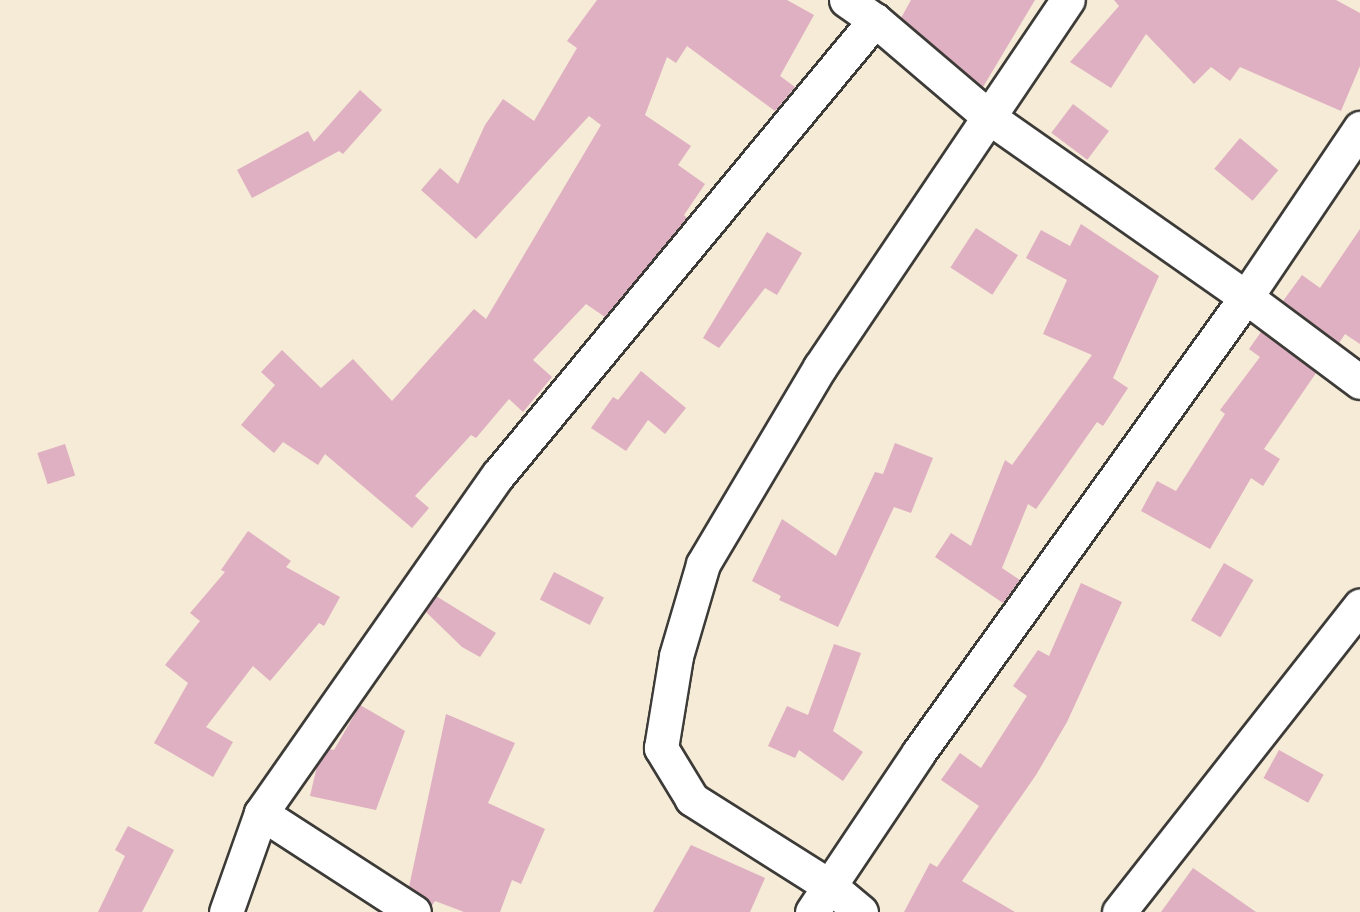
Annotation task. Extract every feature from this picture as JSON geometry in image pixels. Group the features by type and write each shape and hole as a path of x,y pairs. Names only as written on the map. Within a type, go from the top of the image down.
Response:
{"street":[{"path":"846,0 875,20 990,118 1246,297 1360,382"},
{"path":"861,912 821,899 692,799 661,748 676,656 703,564 820,368 1068,0"},
{"path":"226,912 261,813 498,475 875,20"},
{"path":"821,899 919,752 1246,297 1360,128"},
{"path":"1119,912 1360,606"},
{"path":"261,813 414,912"}],"building":[{"path":"597,0 787,0 814,15 780,76 795,87 775,111 687,46 676,63 667,57 645,115 691,146 678,165 705,184 684,215 687,218 605,317 586,304 533,360 552,377 523,412 509,399 476,438 471,435 415,496 429,508 412,528 325,454 318,465 283,442 274,453 241,425 275,385 261,372 282,350 321,388 353,359 392,401 474,309 486,319 601,125 589,116 476,239 421,190 440,168 458,184 485,125 503,99 534,121 577,48 567,41"},
{"path":"911,0 1035,0 983,87 901,18"},
{"path":"1114,0 1336,0 1360,13 1360,66 1341,111 1240,67 1230,81 1211,67 1194,84 1146,34 1111,88 1070,62 1119,6"},
{"path":"360,90 382,110 343,154 339,151 252,198 237,170 308,131 314,142"},
{"path":"1073,104 1109,131 1087,160 1051,133"},
{"path":"1240,138 1278,170 1253,201 1214,169"},
{"path":"1081,224 1159,276 1113,378 1128,388 1103,426 1097,422 1036,509 1028,504 1002,568 1020,580 1003,603 935,557 951,533 971,546 1005,460 1012,465 1092,355 1043,334 1067,280 1026,258 1041,230 1070,246"},
{"path":"976,228 1018,255 992,295 950,267"},
{"path":"1360,229 1360,344 1345,334 1339,343 1283,301 1302,275 1320,288"},
{"path":"767,232 802,253 777,295 765,288 719,348 703,338"},
{"path":"1261,332 1316,373 1264,449 1280,459 1263,486 1251,478 1210,549 1141,511 1157,481 1176,491 1225,414 1220,410 1260,357 1249,349"},
{"path":"641,371 686,408 665,434 648,420 626,451 591,428 613,397 618,400"},
{"path":"895,443 933,458 911,513 894,507 838,627 779,600 781,596 752,581 782,519 836,556 875,472 883,474"},
{"path":"65,444 75,475 48,484 37,453"},
{"path":"248,531 291,561 286,567 340,597 324,626 319,623 270,681 253,666 206,727 233,742 213,777 154,743 188,683 165,665 200,621 190,613 225,572 221,570"},
{"path":"1224,563 1253,580 1220,637 1191,620"},
{"path":"554,572 604,597 590,625 540,600"},
{"path":"1081,583 1122,602 1067,722 1036,775 962,881 1015,912 904,912 930,863 937,867 979,806 941,780 960,753 981,768 1027,696 1013,686 1038,650 1049,656"},
{"path":"436,596 496,633 480,657 462,647 425,611"},
{"path":"834,644 861,653 833,731 863,752 843,781 799,750 795,758 768,746 787,706 808,715"},
{"path":"360,705 405,731 376,810 310,796 317,766 329,749 334,750"},
{"path":"446,714 515,743 488,803 545,829 521,884 512,880 500,912 464,912 435,901 431,907 409,887"},
{"path":"1279,750 1324,775 1308,803 1263,778"},
{"path":"128,826 174,850 142,912 98,912 125,856 115,850"},
{"path":"691,845 765,878 750,912 653,912"},
{"path":"1193,868 1256,912 1161,912"}]}
